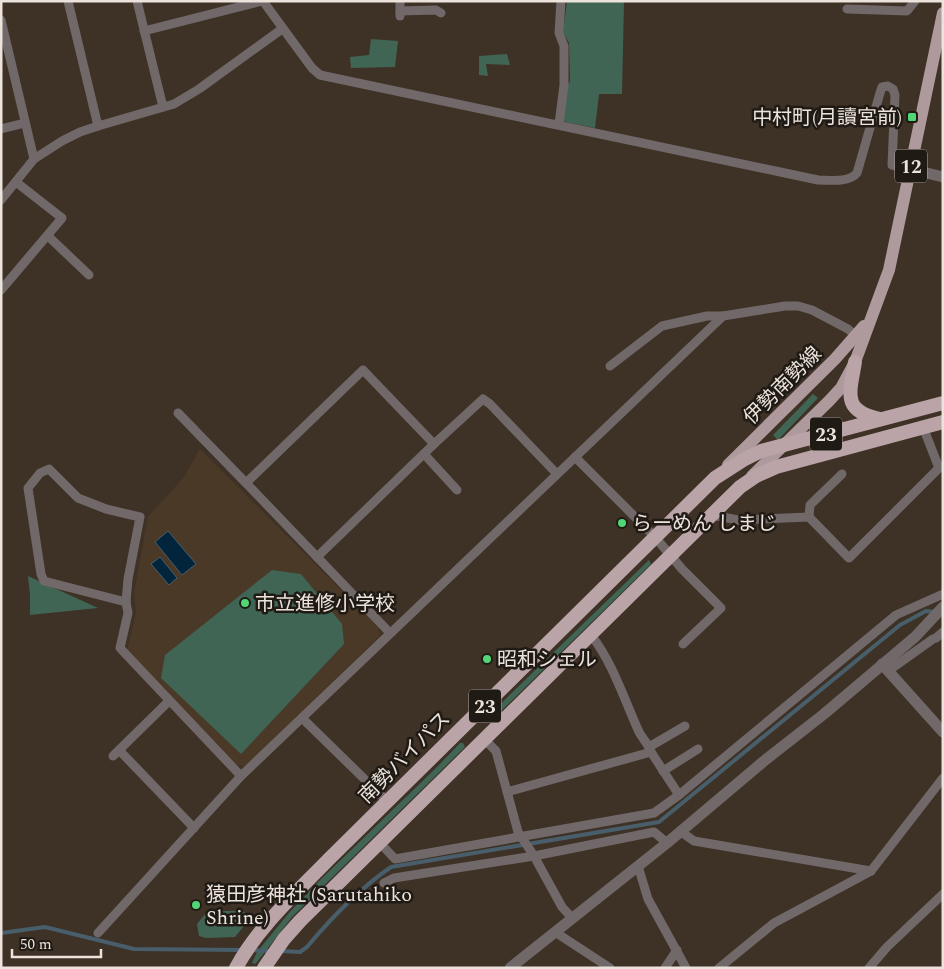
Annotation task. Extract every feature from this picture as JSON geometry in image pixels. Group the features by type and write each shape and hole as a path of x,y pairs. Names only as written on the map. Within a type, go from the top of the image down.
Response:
{"highway":[{"path":"855,362 850,399 852,405 855,410 866,416 882,419"},
{"name":"南勢バイパス","path":"238,964 284,906 716,478 743,460 761,452 943,403"},
{"name":"23","path":"266,965 284,939 300,921 740,487 756,476 776,467 943,422"}],"main road":[{"name":"伊勢南勢線","path":"740,487 841,388 855,362 889,270 943,13"},
{"name":"伊勢南勢線","path":"716,478 856,336 871,316"}],"street":[{"path":"68,1 98,126"},
{"path":"137,1 163,107"},
{"path":"144,31 262,1 312,68 320,75 818,180 846,180 853,178 857,173 882,87 888,86 893,89 895,94 892,165 943,177"},
{"path":"400,1 400,14 436,10 441,13"},
{"path":"559,124 564,84 564,46 559,32 561,1"},
{"path":"847,9 907,11 915,1"},
{"path":"1,20 34,159"},
{"path":"1,200 4,192 16,182 34,159 80,132 174,104 199,89 282,29"},
{"path":"1,66 11,63"},
{"path":"1,128 25,123"},
{"path":"1,290 62,218 16,182"},
{"path":"48,236 89,275"},
{"path":"610,366 662,326 707,316 724,316 785,306 798,306 826,316 856,336"},
{"path":"98,934 241,776 724,316"},
{"path":"246,483 363,370 434,444"},
{"path":"317,557 483,399 557,474"},
{"path":"178,413 390,633"},
{"path":"712,515 738,520 809,517 849,558 941,471 923,427"},
{"path":"424,454 457,490"},
{"path":"575,457 655,537 670,556 720,608 683,644"},
{"path":"126,602 44,581 41,574 28,488 40,473 49,469 78,498 90,504 140,518 128,579 126,602 128,612 120,648 241,776"},
{"path":"809,517 810,505 842,474"},
{"path":"380,843 395,859 522,839 654,813 679,796 896,615 943,594"},
{"path":"886,668 943,607"},
{"path":"510,968 886,668 943,632"},
{"path":"591,635 600,647 640,733 679,796"},
{"path":"886,668 943,732"},
{"path":"169,701 116,753 194,828"},
{"path":"302,718 388,802"},
{"path":"507,792 650,749 686,726"},
{"path":"484,739 496,751 518,832 533,854 562,907 572,918"},
{"path":"663,771 698,749"},
{"path":"720,968 774,923 871,871 943,778"},
{"path":"384,883 394,878 654,832 667,843"},
{"path":"680,832 694,841 871,871"},
{"path":"638,866 648,899 686,968"},
{"path":"870,968 887,947 943,894"},
{"path":"555,932 610,968"},
{"path":"665,968 677,950"}],"shaded area":[{"name":"市立進修小学校","path":"200,449 378,627 380,636 245,766 237,765 127,650 136,613 134,593 148,517 184,477"}],"green space":[{"path":"567,1 624,1 622,94 599,94 595,128 565,122 563,119 567,87 570,81 569,43 563,32"},
{"path":"371,39 398,41 395,67 351,68 350,57 369,55"},
{"path":"507,54 510,65 486,64 488,76 479,75 479,56"},
{"path":"813,394 818,398 778,440 773,435"},
{"path":"649,560 651,564 494,718 491,718 490,714"},
{"path":"272,570 301,574 342,624 344,644 241,754 161,678 165,655"},
{"path":"28,576 98,608 30,615"},
{"path":"460,743 463,743 465,747 292,917 257,962 255,964 252,963 257,952 288,914 319,881"},
{"path":"242,911 252,916 235,937 206,938 199,936 197,924 206,913"}],"water":[{"path":"168,531 196,564 182,575 155,542"},
{"path":"160,557 177,578 169,585 151,564"}],"waterway":[{"path":"281,951 300,952 307,947 346,904 391,867 659,822 900,625 926,611 936,612"},
{"path":"1,933 45,927 134,949 244,950"},
{"path":"251,950 271,951"}],"place":[{"name":"中村町(月讀宮前)","path":"912,117"},
{"name":"らーめん しまじ","path":"622,523"},
{"name":"市立進修小学校","path":"245,603"},
{"name":"昭和シェル","path":"487,659"},
{"name":"猿田彦神社 (Sarutahiko Shrine)","path":"196,905"}]}
